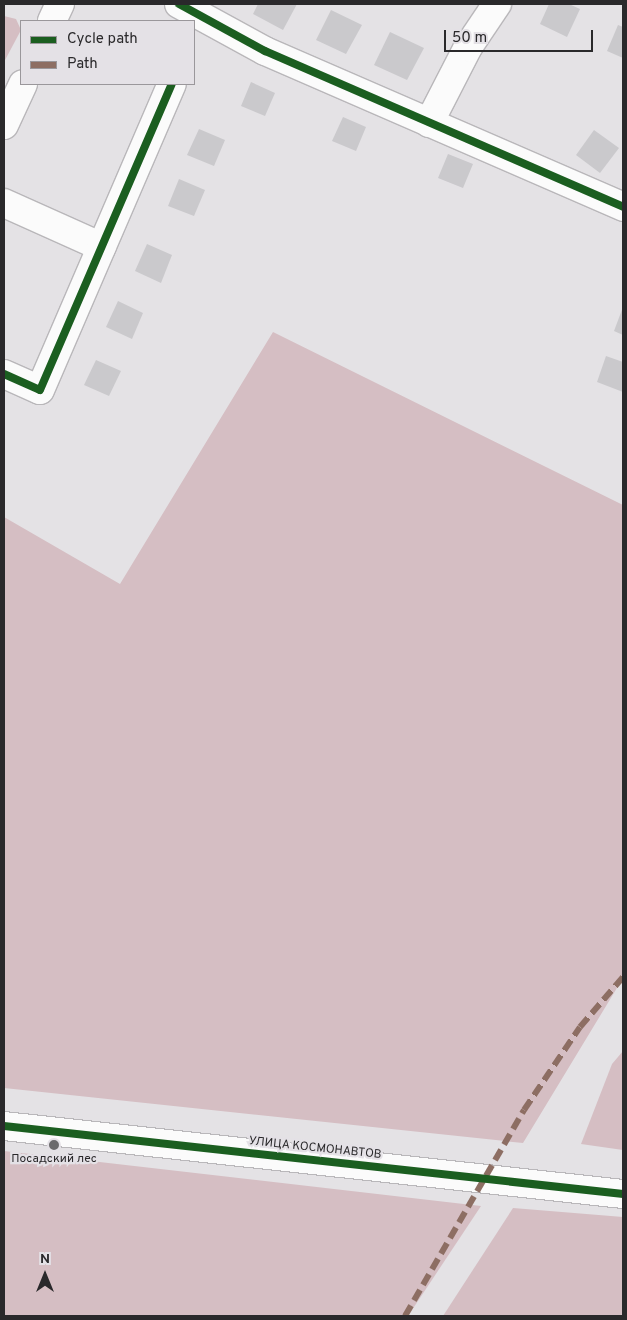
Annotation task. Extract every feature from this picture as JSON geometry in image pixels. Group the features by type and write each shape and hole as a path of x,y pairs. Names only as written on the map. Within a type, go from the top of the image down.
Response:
{"street":[{"path":"52,20 60,4"},
{"path":"429,123 468,47 497,4"},
{"path":"191,18 623,208"},
{"path":"4,125 23,85"},
{"path":"4,374 40,390 172,85"},
{"path":"4,203 102,247"},
{"name":"УЛИЦА КОСМОНАВТОВ","path":"4,1126 623,1194"}],"shaded area":[{"path":"4,16 16,19 20,32 4,62"},
{"path":"273,332 623,505 623,978 523,1143 4,1088 4,517 120,584"},
{"path":"623,1051 623,1150 581,1144 612,1064"},
{"path":"4,1151 481,1206 408,1316 4,1316"},
{"path":"513,1208 623,1217 623,1316 443,1316"}],"building":[{"path":"258,4 297,4 283,30 253,14"},
{"path":"549,4 569,4 580,9 567,37 540,24"},
{"path":"331,10 362,25 346,54 316,40"},
{"path":"618,25 623,27 623,58 607,51"},
{"path":"390,32 424,48 407,80 374,65"},
{"path":"251,82 275,93 265,116 241,106"},
{"path":"343,117 366,127 356,151 332,141"},
{"path":"199,129 225,140 214,166 187,155"},
{"path":"594,130 619,148 600,173 576,155"},
{"path":"448,154 473,164 463,188 438,178"},
{"path":"179,179 205,190 194,216 168,206"},
{"path":"147,244 172,255 161,283 135,271"},
{"path":"118,301 143,313 132,339 106,327"},
{"path":"623,307 623,335 614,331"},
{"path":"606,356 623,362 623,392 597,382"},
{"path":"96,360 121,371 109,396 84,385"}],"marked path":[{"path":"405,1316 524,1110 580,1027 623,977"}],"cycle path":[{"path":"179,4 265,51 623,207"},
{"path":"4,374 40,390 172,85"},
{"path":"4,1126 623,1194"}],"place":[{"name":"Посадский лес","path":"54,1145"}]}
